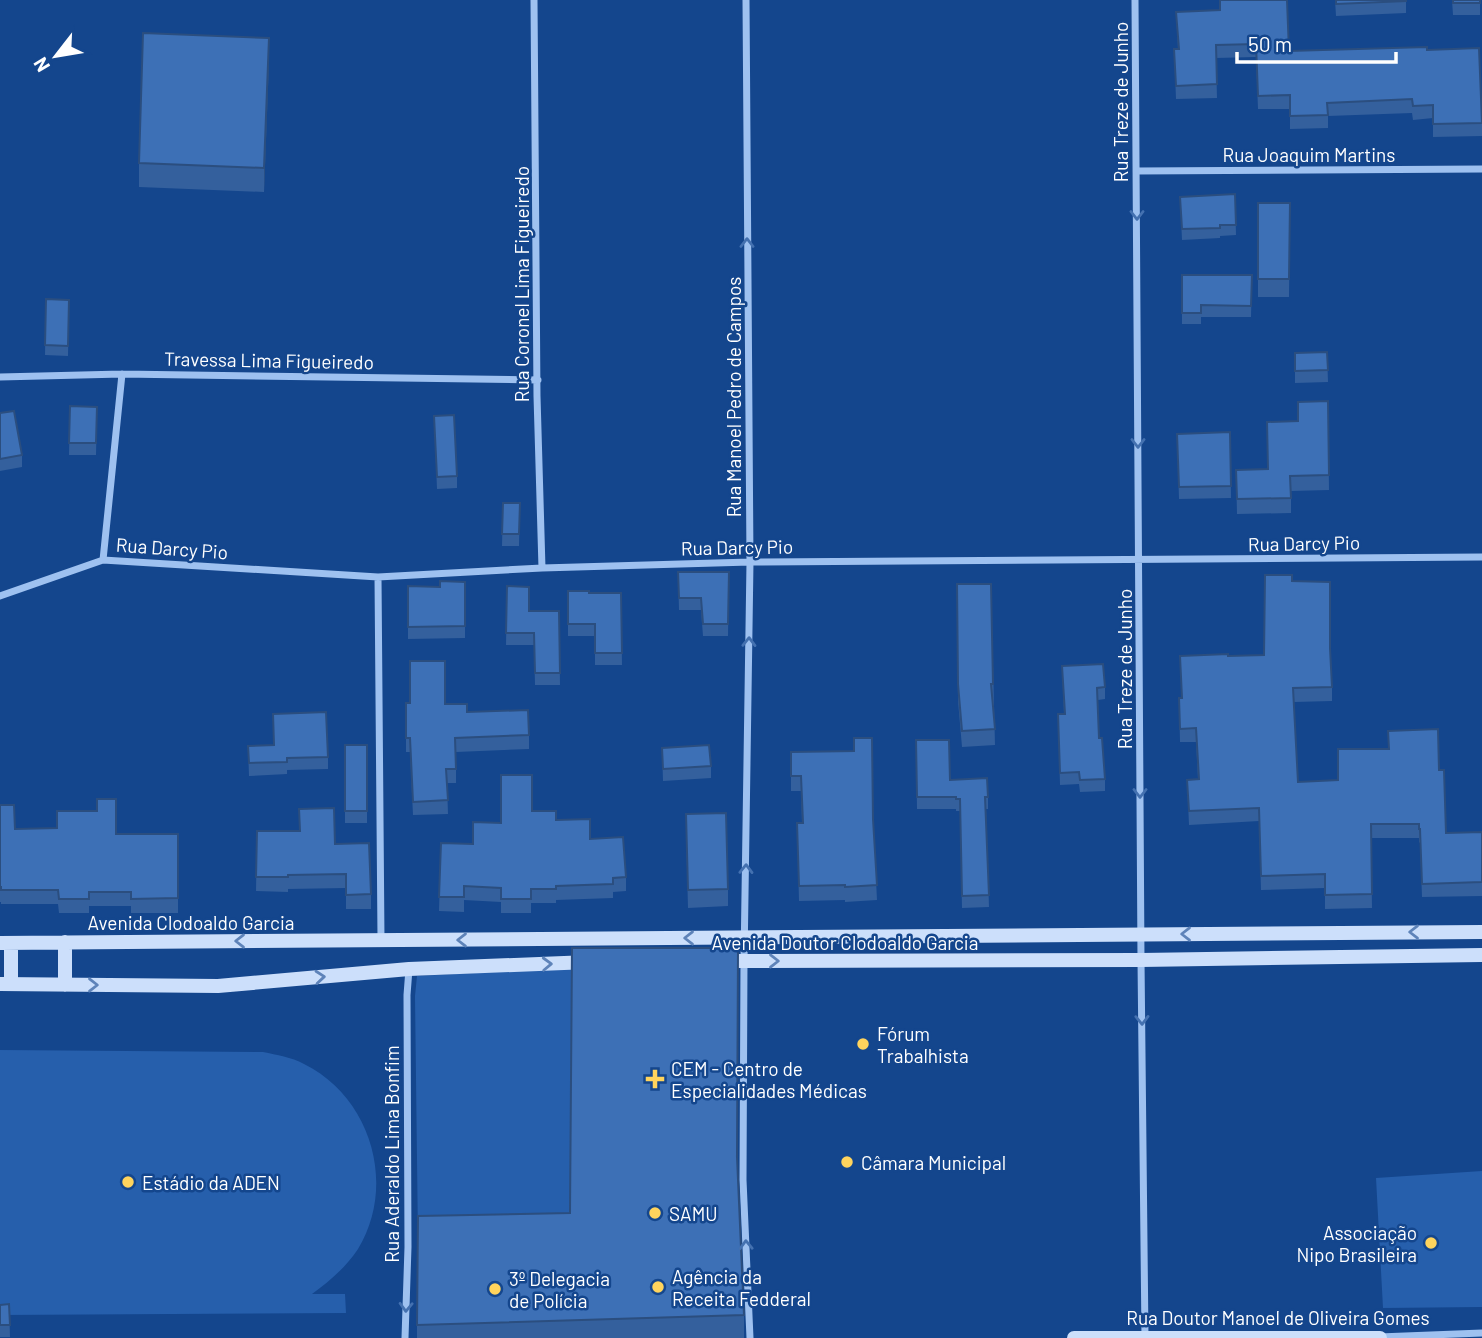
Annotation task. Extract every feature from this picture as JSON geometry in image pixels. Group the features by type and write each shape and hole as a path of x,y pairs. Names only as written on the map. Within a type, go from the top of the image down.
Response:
{"main road":[{"name":"Avenida Doutor Clodoaldo Garcia","path":"382,940 1482,932"},
{"name":"Avenida Clodoaldo Garcia","path":"6,943 382,940"},
{"path":"65,942 65,985"},
{"path":"6,943 5,984 218,986 409,969 600,962"},
{"name":"Avenida Doutor Clodoaldo Garcia","path":"705,961 1141,960 1482,955"},
{"name":"Rua Doutor Manoel de Oliveira Gomes","path":"1074,1338 1379,1338"}],"street":[{"name":"Rua Coronel Lima Figueiredo","path":"534,0 537,380 542,568"},
{"name":"Rua Manoel Pedro de Campos","path":"746,0 750,562 743,1180 750,1338"},
{"name":"Rua Treze de Junho","path":"1135,0 1145,1338"},
{"name":"Rua Joaquim Martins","path":"1136,171 1482,169"},
{"name":"Travessa Lima Figueiredo","path":"0,377 122,373 537,380"},
{"path":"103,560 122,373"},
{"name":"Rua Darcy Pio","path":"0,596 103,560 378,577 542,568 750,562 1482,557"},
{"path":"378,577 382,940"},
{"name":"Rua Aderaldo Lima Bonfim","path":"405,1338 409,969"},
{"name":"Rua Doutor Manoel de Oliveira Gomes","path":"1379,1338 1482,1334"}],"shaded area":[{"path":"572,968 571,1236 418,1240 417,976"},
{"name":"Estádio da ADEN","path":"0,1050 263,1052 299,1062 327,1079 346,1098 361,1120 371,1145 376,1171 370,1224 358,1249 337,1273 312,1294 345,1294 346,1313 0,1315"},
{"name":"Associação Nipo Brasileira","path":"1482,1171 1482,1307 1383,1308 1376,1178"}],"building":[{"path":"1220,0 1287,0 1289,51 1479,48 1482,123 1433,124 1433,105 1413,106 1412,99 1327,103 1328,115 1290,116 1290,95 1258,96 1256,44 1216,45 1217,84 1176,86 1174,49 1179,49 1176,12 1220,10"},
{"path":"1336,0 1406,0 1406,1 1336,4"},
{"path":"1453,0 1480,0 1480,3 1453,3"},
{"path":"143,33 269,38 264,168 139,163"},
{"path":"1235,194 1236,225 1182,229 1180,197"},
{"path":"1258,203 1290,203 1289,279 1258,279"},
{"path":"1182,275 1252,275 1251,306 1201,305 1201,313 1182,313"},
{"path":"46,299 69,300 68,346 45,345"},
{"path":"1327,352 1328,370 1295,371 1295,353"},
{"path":"1328,401 1329,475 1290,476 1291,498 1237,499 1236,470 1268,469 1267,422 1298,421 1298,402"},
{"path":"70,406 97,407 96,443 69,443"},
{"path":"14,411 22,455 0,459 0,413"},
{"path":"454,415 457,476 437,477 434,416"},
{"path":"1230,432 1231,486 1179,487 1177,434"},
{"path":"503,503 520,503 519,534 502,534"},
{"path":"678,572 729,572 728,624 703,624 701,598 679,598"},
{"path":"1265,575 1292,575 1292,581 1330,582 1332,687 1293,688 1298,782 1338,780 1338,749 1389,749 1388,731 1438,729 1439,770 1444,770 1446,833 1482,832 1482,882 1422,884 1419,824 1371,824 1372,894 1325,895 1325,874 1261,876 1259,808 1189,811 1187,780 1199,779 1196,728 1180,729 1180,656 1264,655"},
{"path":"440,581 465,582 465,626 408,627 408,586 440,587"},
{"path":"957,584 991,584 991,684 995,729 962,731 958,684"},
{"path":"507,586 529,587 529,611 559,611 560,673 535,673 534,633 506,633"},
{"path":"568,591 621,593 622,653 595,653 595,624 568,624"},
{"path":"410,661 445,661 445,704 467,704 467,712 528,710 529,735 455,738 456,769 446,769 448,800 413,802 410,738 406,738 406,703 410,703"},
{"path":"1103,664 1105,687 1097,688 1099,738 1102,738 1105,779 1080,780 1079,772 1060,773 1058,714 1065,714 1062,666"},
{"path":"326,712 328,757 287,758 287,762 249,763 248,746 274,745 273,714"},
{"path":"854,738 872,738 877,885 799,886 797,823 803,823 801,776 791,776 791,752 854,751"},
{"path":"916,740 949,740 950,780 987,778 988,797 985,797 989,895 962,896 960,799 917,797"},
{"path":"345,745 367,745 367,811 345,811"},
{"path":"709,745 711,766 663,769 662,748"},
{"path":"501,775 532,775 532,811 556,811 556,820 590,819 590,839 623,837 626,877 613,878 613,884 531,889 531,899 501,899 501,888 464,886 464,897 439,897 441,843 473,844 473,822 501,823"},
{"path":"97,799 116,799 116,834 178,834 178,898 131,899 131,892 89,892 89,899 59,899 58,890 1,890 0,805 14,805 15,829 57,828 57,811 97,811"},
{"path":"334,808 335,844 369,843 371,894 346,895 346,874 256,877 257,831 300,831 299,809"},
{"path":"726,813 728,889 688,890 686,814"},
{"path":"572,948 738,948 737,1157 744,1315 417,1325 418,1216 570,1213"},
{"path":"9,1304 10,1325 0,1325 0,1305"}],"place":[{"name":"Fórum Trabalhista","path":"863,1044"},
{"name":"CEM - Centro de Especialidades Médicas","path":"655,1079"},
{"name":"Câmara Municipal","path":"847,1162"},
{"name":"Estádio da ADEN","path":"128,1182"},
{"name":"SAMU","path":"655,1213"},
{"name":"Associação Nipo Brasileira","path":"1431,1243"},
{"name":"Agência da Receita Fedderal","path":"658,1287"},
{"name":"3º Delegacia de Polícia","path":"495,1289"}]}
